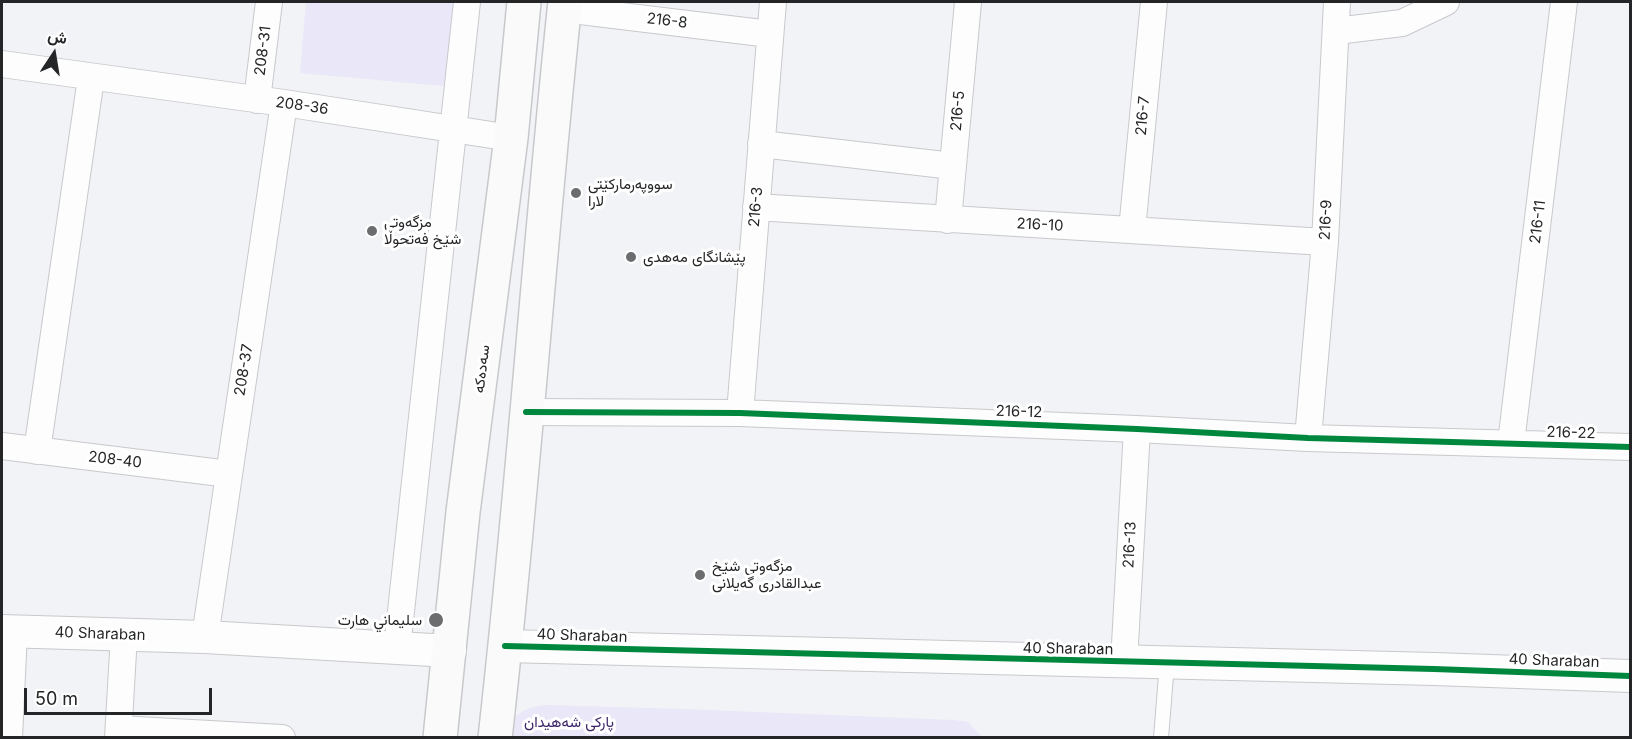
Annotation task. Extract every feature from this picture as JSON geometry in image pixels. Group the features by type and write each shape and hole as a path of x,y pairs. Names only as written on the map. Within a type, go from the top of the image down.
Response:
{"main road":[{"name":"سەدەکە","path":"440,738 463,512 512,138 524,2"},
{"path":"495,738 565,5"}],"street":[{"name":"208-31","path":"257,100 269,2"},
{"path":"397,648 467,2"},
{"name":"216-3","path":"740,413 773,2"},
{"name":"216-5","path":"948,220 968,2"},
{"name":"216-7","path":"1132,230 1154,2"},
{"name":"216-9","path":"1308,438 1325,242 1337,2"},
{"path":"1336,31 1402,23 1446,2"},
{"name":"216-11","path":"1511,443 1564,2"},
{"name":"216-8","path":"565,5 770,34"},
{"name":"208-36","path":"2,64 284,103 512,138"},
{"path":"37,451 92,78"},
{"name":"208-37","path":"205,637 284,103"},
{"path":"761,144 953,166"},
{"name":"216-10","path":"756,207 1325,242"},
{"name":"216-12","path":"526,412 740,413 1308,438 1511,443"},
{"name":"216-13","path":"1124,662 1137,429"},
{"name":"216-22","path":"1511,443 1630,447"},
{"name":"208-40","path":"2,446 229,474"},
{"path":"8,632 9,738"},
{"name":"40 Sharaban","path":"8,632 205,637 450,651"},
{"path":"124,635 118,733 282,738"},
{"name":"40 Sharaban","path":"505,646 1630,676"}],"lane":[{"path":"1161,738 1167,663"}],"green space":[{"path":"306,2 463,2 455,87 300,73"},
{"name":"پارکی شەهیدان","path":"546,705 953,720 968,722 982,737 509,738 510,729 520,713 532,707"}],"cycle path":[{"path":"526,412 740,413 1308,438 1630,447"},
{"path":"505,646 1630,676"}],"place":[{"name":"سووپەرمارکێتی لارا","path":"576,193"},
{"name":"مزگەوتی شێخ فەتحوڵا","path":"372,231"},
{"name":"پێشانگای مەهدی","path":"631,257"},
{"name":"مزگەوتی شێخ عبدالقادری گەیلانی","path":"700,575"},
{"name":"سليماني هارت","path":"436,620"}]}
